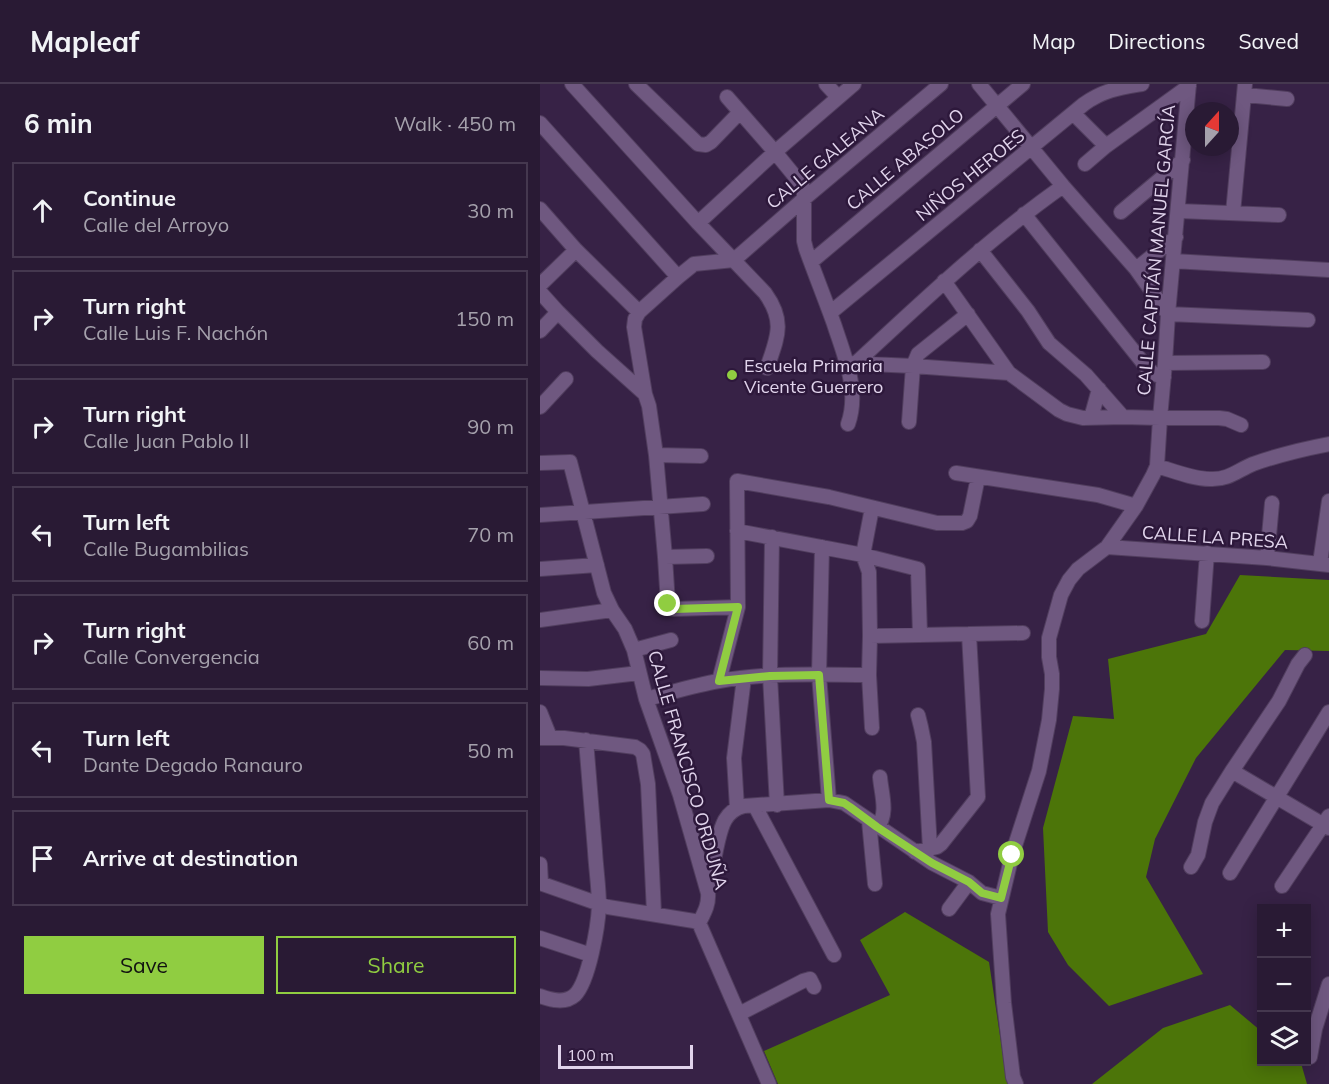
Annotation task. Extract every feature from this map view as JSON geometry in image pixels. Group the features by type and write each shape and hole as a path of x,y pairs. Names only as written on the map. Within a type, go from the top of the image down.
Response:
{"street":[{"path":"572,84 772,303 777,315 778,327 767,368"},
{"path":"826,84 838,97"},
{"path":"698,223 854,84"},
{"name":"CALLE GALEANA","path":"734,260 941,84"},
{"path":"979,84 1063,186 1136,269 1168,314 1308,320"},
{"name":"CALLE ABASOLO","path":"811,262 1023,84"},
{"name":"NIÑOS HEROES","path":"830,313 1105,88 1142,84"},
{"path":"638,85 694,142 702,145 711,142 740,112"},
{"path":"1085,164 1189,85"},
{"name":"CALLE CAPITÁN MANUEL GARCÍA","path":"1157,466 1189,85"},
{"path":"1233,213 1245,90 1287,99"},
{"path":"727,97 802,185 805,198 804,241 830,313 852,363 852,400 848,424"},
{"path":"1073,113 1106,146"},
{"path":"540,123 678,277"},
{"path":"1121,212 1183,160"},
{"path":"852,363 980,250 1063,186"},
{"path":"540,209 576,250 639,312"},
{"path":"1179,211 1279,215"},
{"path":"1024,214 1154,374 1165,370 1263,362"},
{"path":"1136,269 1176,237"},
{"path":"540,285 576,250"},
{"path":"980,250 1029,311 1049,343 1086,375 1123,417"},
{"path":"734,260 694,264 639,312 634,327 656,455 668,604 674,609 738,607"},
{"path":"1173,261 1329,270"},
{"path":"944,281 1009,374 1067,414 1083,418 1219,418 1241,425"},
{"path":"540,292 597,351 645,394"},
{"path":"540,331 558,312"},
{"path":"909,422 913,366 918,354 968,314"},
{"path":"852,363 1009,374"},
{"path":"540,408 566,379"},
{"path":"1091,418 1099,389"},
{"path":"1016,1084 1013,1077 1004,1003 998,914 1012,855 1041,761 1052,689 1052,674 1048,657 1049,638 1061,595 1078,569 1107,547 1136,506 1157,466 1198,478 1217,479 1231,476 1251,465 1294,451 1329,444"},
{"path":"656,455 701,456"},
{"name":"CALLE FRANCISCO ORDUÑA","path":"540,463 570,462 604,593 625,629 634,650 646,699 680,795 708,893 707,905 699,923"},
{"path":"956,473 1098,495 1136,506"},
{"path":"719,681 738,607 737,481 829,497 938,523 962,523 970,516 978,477"},
{"path":"1324,564 1329,501"},
{"path":"1267,558 1272,502"},
{"path":"540,515 703,504"},
{"path":"872,508 863,555 868,572 872,728"},
{"path":"737,531 863,555 918,569 920,635"},
{"path":"772,537 770,676 777,805"},
{"path":"822,547 819,675 829,800"},
{"name":"CALLE LA PRESA","path":"1107,547 1207,553 1324,564"},
{"path":"1202,621 1207,553"},
{"path":"665,557 707,556"},
{"path":"540,569 597,565"},
{"path":"540,620 612,610"},
{"path":"870,636 1023,633"},
{"path":"915,852 941,844 978,797 969,634"},
{"path":"634,650 671,640"},
{"path":"1191,867 1198,855 1205,822 1212,803 1279,701 1305,655"},
{"path":"540,678 588,679 639,673"},
{"path":"646,699 719,681 744,678 869,675"},
{"path":"737,808 734,758 744,678"},
{"path":"540,712 545,737 635,747 643,754 648,784 654,914"},
{"path":"1230,873 1329,712"},
{"path":"918,715 924,742 930,849"},
{"path":"543,1000 567,999 574,996 585,977 596,933 599,904 586,740"},
{"path":"1232,771 1327,823 1282,886"},
{"path":"873,824 883,819 884,814 880,777"},
{"path":"708,893 722,826 729,814 737,808 829,800 844,803 915,852 969,882 982,893 1001,898"},
{"path":"755,806 834,955"},
{"path":"873,824 875,884"},
{"path":"540,864 541,883 618,909 699,923 769,1084"},
{"path":"949,909 969,882"},
{"path":"540,938 591,955"},
{"path":"739,1014 803,981 810,979 814,987"},
{"path":"1311,1051 1315,1029 1329,984"}],"green space":[{"path":"1240,575 1329,580 1329,651 1285,650 1196,758 1155,839 1146,877 1203,974 1109,1006 1068,965 1048,932 1043,828 1073,716 1114,719 1108,659 1206,634"},
{"path":"905,912 989,962 1009,1084 778,1084 764,1051 890,995 860,940"},
{"path":"1230,1005 1257,1028 1257,1066 1302,1066 1307,1084 1092,1084 1163,1028"}],"place":[{"name":"Escuela Primaria Vicente Guerrero","path":"732,375"}],"route":[{"path":"668,604 674,609 738,607 719,681 770,676 819,675 829,800 844,803 915,852 969,882 982,893 1001,898 1012,855"}]}
